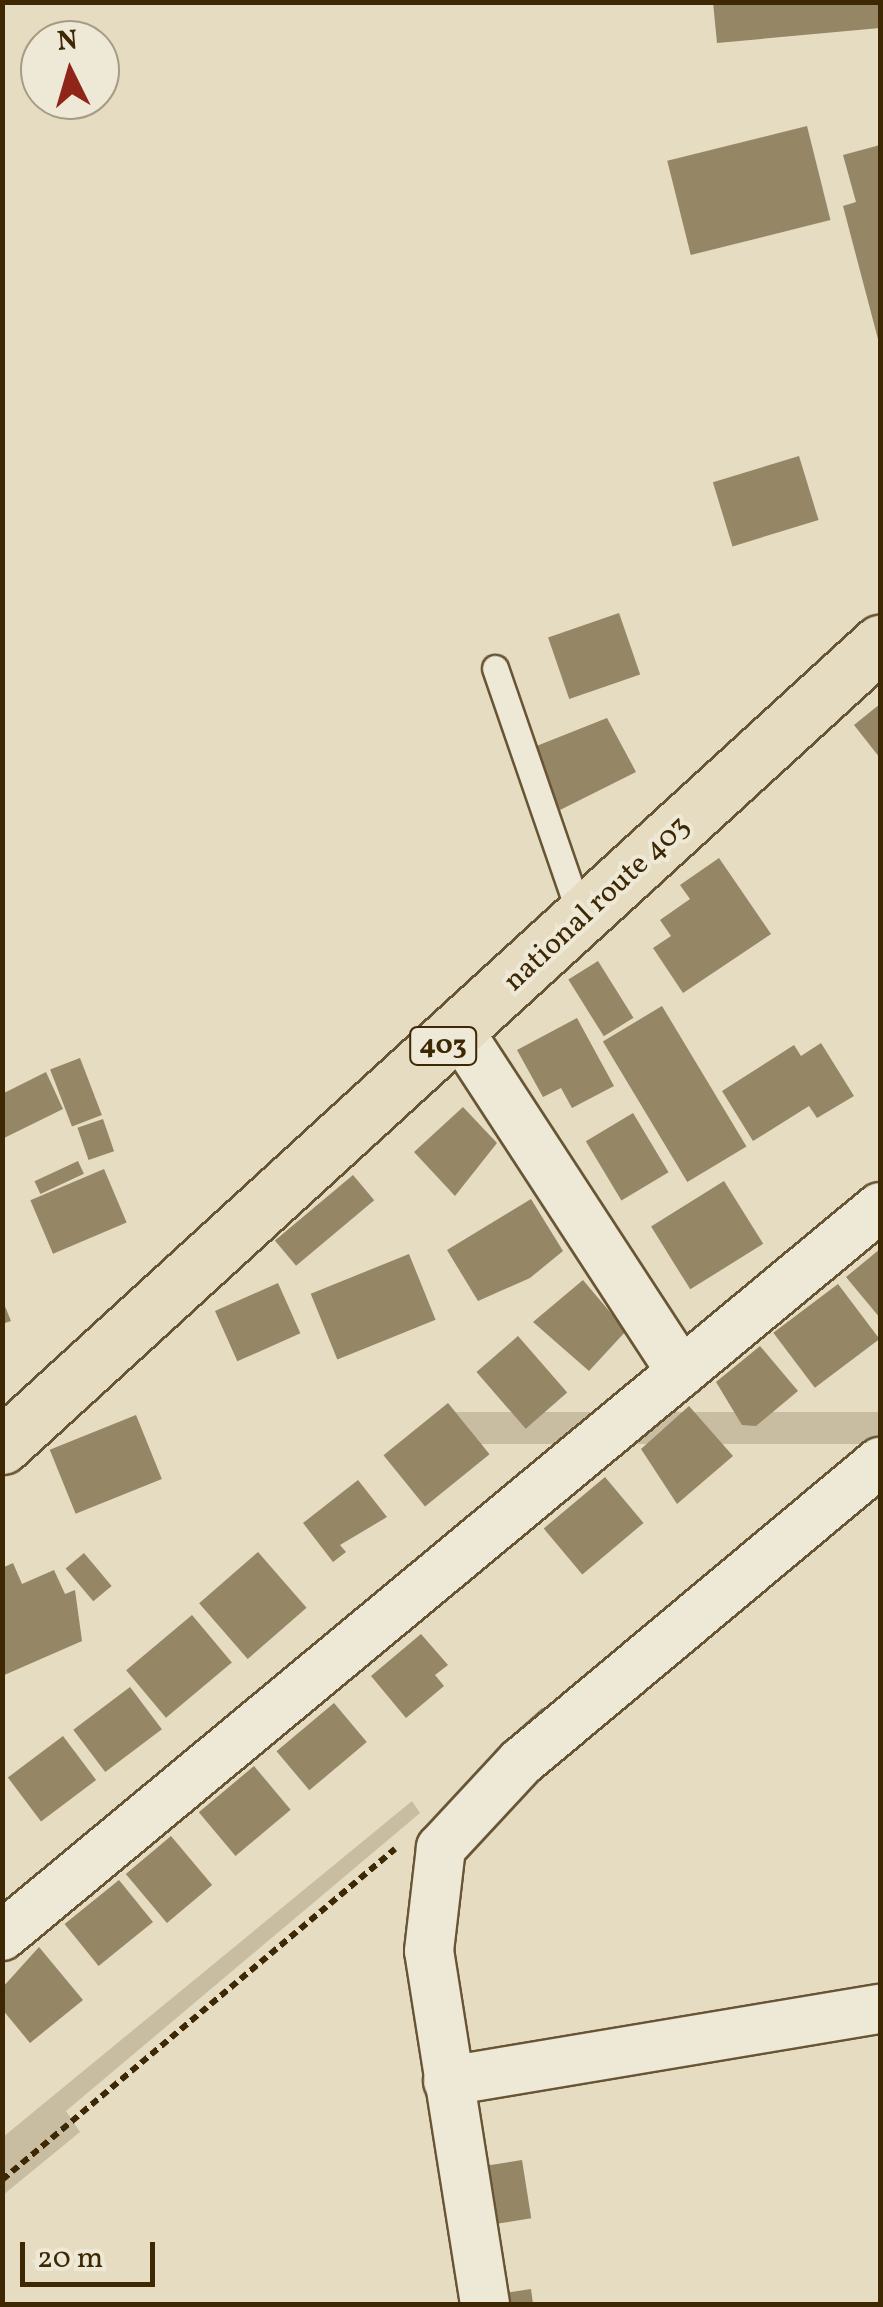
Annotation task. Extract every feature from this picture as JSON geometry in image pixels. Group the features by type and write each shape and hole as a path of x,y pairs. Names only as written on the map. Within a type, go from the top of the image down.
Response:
{"highway":[{"name":"national route 403","path":"2,1446 880,643"}],"street":[{"path":"459,1031 682,1372"},
{"path":"2,1936 880,1207"},
{"path":"485,2304 448,2081 428,1911 442,1848 521,1762 880,1462"},
{"path":"448,2081 880,2010"}],"lane":[{"path":"495,668 581,918"}],"path":[{"path":"2,2180 410,1836 442,1848"}],"shaded area":[{"path":"447,1412 880,1412 880,1444 447,1444"},
{"path":"412,1801 420,1813 66,2111 80,2132 3,2195 3,2137"}],"building":[{"path":"713,2 880,2 880,28 717,43"},
{"path":"807,126 830,220 691,255 667,161"},
{"path":"880,145 879,343 843,206 856,202 843,155"},
{"path":"799,456 819,520 733,546 713,482"},
{"path":"619,613 640,674 569,699 548,637"},
{"path":"880,704 880,758 854,725"},
{"path":"607,718 636,772 560,810 534,747"},
{"path":"719,858 771,934 683,993 653,948 671,936 660,920 690,899 680,885"},
{"path":"598,961 634,1018 604,1036 568,980"},
{"path":"662,1006 746,1147 687,1182 603,1042"},
{"path":"577,1018 614,1086 572,1108 561,1088 543,1097 517,1050"},
{"path":"821,1043 854,1096 817,1118 809,1106 753,1141 722,1091 794,1045 801,1056"},
{"path":"80,1058 102,1115 72,1126 50,1069"},
{"path":"46,1072 63,1109 2,1139 2,1094"},
{"path":"463,1107 497,1143 455,1196 414,1152"},
{"path":"633,1113 669,1172 621,1200 586,1141"},
{"path":"103,1119 114,1151 89,1160 77,1128"},
{"path":"78,1161 84,1174 40,1194 34,1181"},
{"path":"104,1169 127,1222 53,1254 30,1200"},
{"path":"353,1175 374,1200 296,1266 275,1241"},
{"path":"724,1181 763,1244 690,1289 651,1227"},
{"path":"531,1199 563,1251 530,1278 478,1301 447,1250"},
{"path":"880,1249 880,1318 846,1277"},
{"path":"409,1254 436,1320 337,1360 311,1294"},
{"path":"583,1280 626,1331 589,1371 533,1322"},
{"path":"278,1283 300,1333 237,1361 215,1311"},
{"path":"838,1284 880,1339 815,1388 773,1333"},
{"path":"2,1299 11,1321 2,1324"},
{"path":"518,1336 567,1393 526,1429 476,1372"},
{"path":"760,1346 798,1391 756,1426 742,1425 716,1382"},
{"path":"448,1403 490,1454 425,1507 383,1455"},
{"path":"689,1406 733,1456 677,1504 641,1449"},
{"path":"136,1415 162,1479 76,1514 50,1450"},
{"path":"605,1477 644,1523 582,1574 544,1528"},
{"path":"358,1480 387,1517 340,1545 346,1552 333,1562 303,1523"},
{"path":"258,1552 307,1608 248,1659 199,1603"},
{"path":"84,1553 112,1586 93,1601 66,1568"},
{"path":"13,1563 22,1584 54,1570 65,1594 75,1590 82,1641 2,1676 2,1568"},
{"path":"192,1615 232,1662 166,1718 126,1670"},
{"path":"421,1634 448,1665 435,1675 444,1686 406,1718 371,1676"},
{"path":"130,1687 162,1729 105,1772 73,1730"},
{"path":"334,1703 367,1742 309,1790 277,1751"},
{"path":"542,1708 550,1717 502,1760 494,1751"},
{"path":"63,1736 96,1780 41,1821 8,1778"},
{"path":"254,1766 291,1810 235,1856 199,1812"},
{"path":"171,1836 212,1885 167,1923 126,1874"},
{"path":"119,1880 153,1922 99,1966 65,1924"},
{"path":"39,1947 83,2000 30,2043 2,2009 2,1988"},
{"path":"522,2160 531,2218 497,2224 487,2165"},
{"path":"531,2289 533,2304 507,2304 505,2293"}]}
